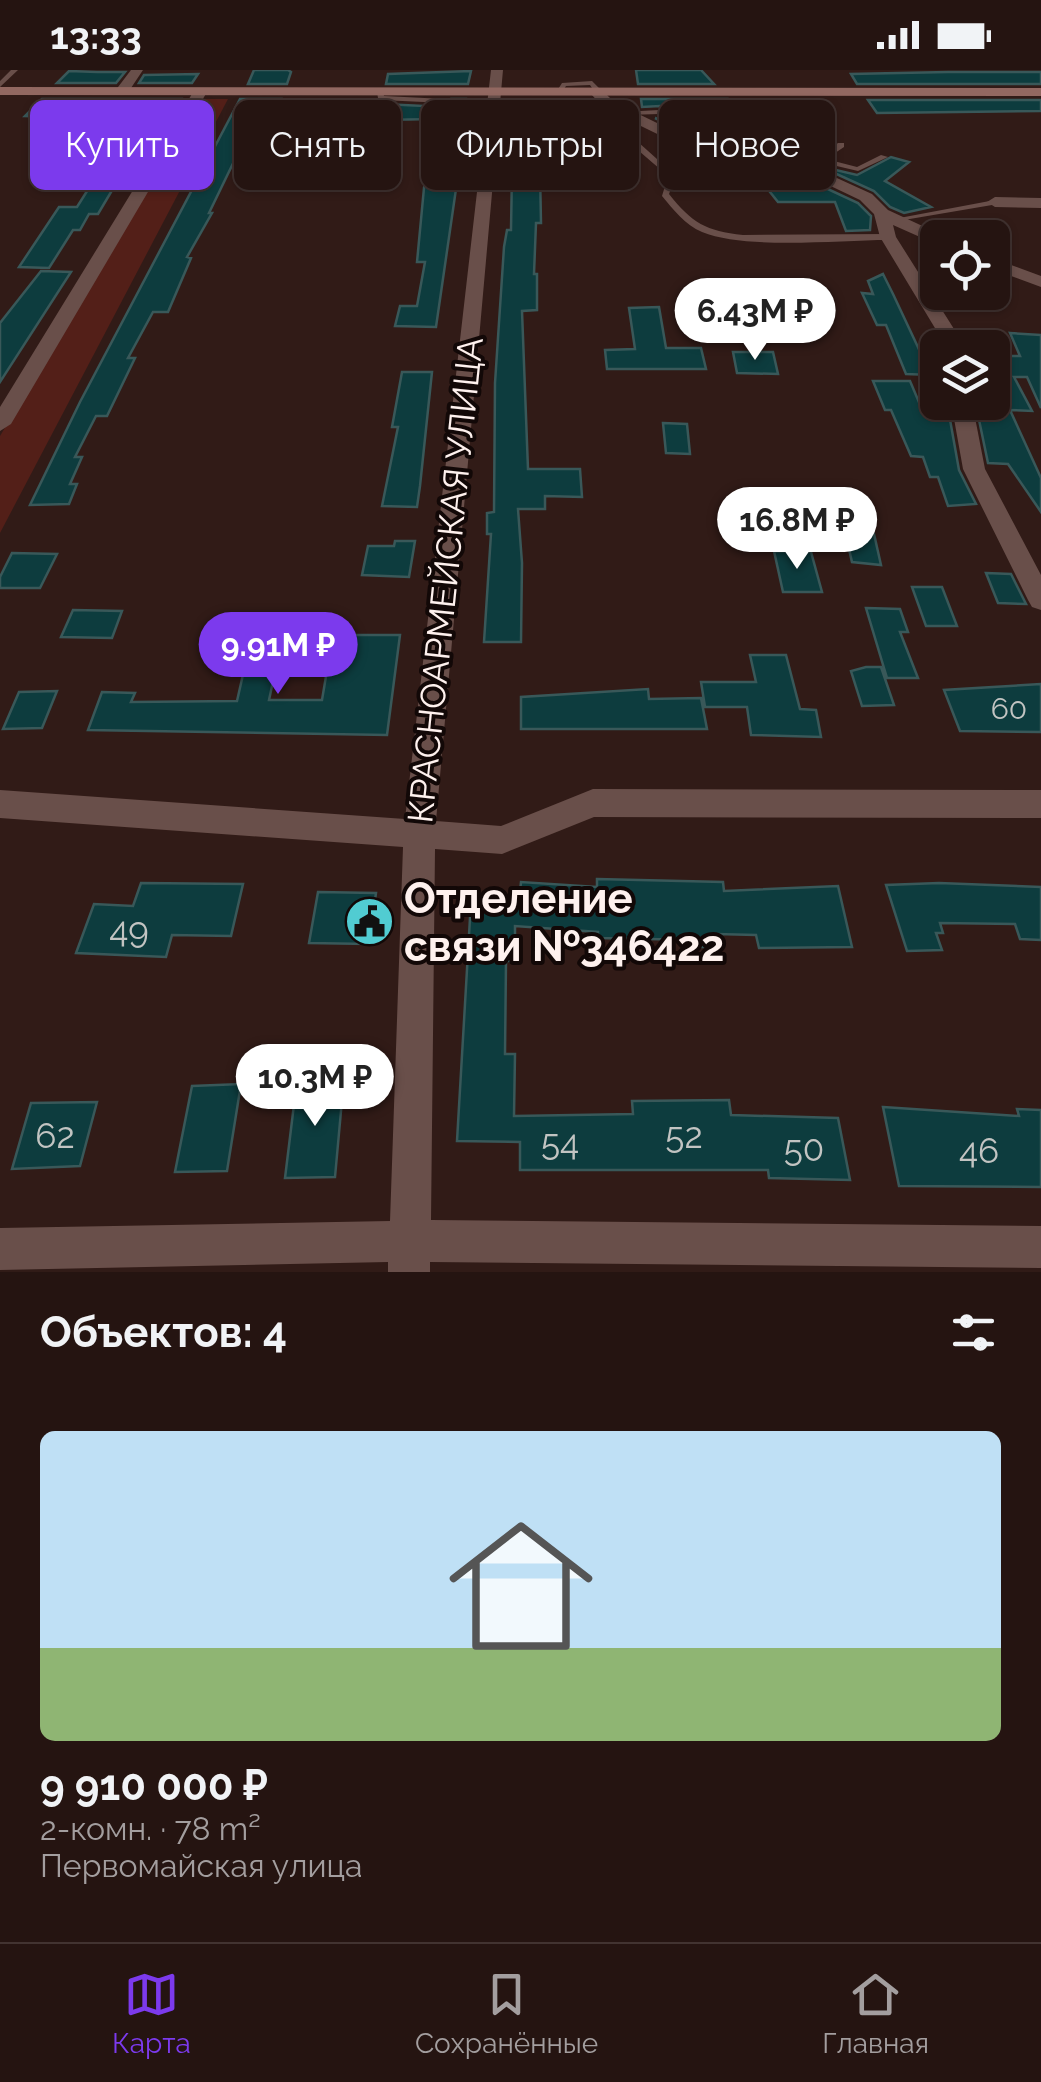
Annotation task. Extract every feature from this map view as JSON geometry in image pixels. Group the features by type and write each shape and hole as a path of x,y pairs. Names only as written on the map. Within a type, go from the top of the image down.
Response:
{"main road":[{"path":"827,70 839,93"},
{"path":"0,88 380,92 496,80 558,94 792,90 1041,92"}],"street":[{"path":"122,90 136,70"},
{"name":"КРАСНОАРМЕЙСКАЯ УЛИЦА","path":"410,1257 419,831 496,80"},
{"path":"0,424 200,92"},
{"path":"593,94 603,100"},
{"path":"639,120 692,144 824,177 866,196 890,216 920,231"},
{"path":"995,202 1041,203"},
{"path":"890,216 888,237 946,330"},
{"path":"1010,270 1041,282"},
{"path":"964,420 974,469 1041,600"},
{"path":"0,804 419,831 502,840 593,802 1041,804"},
{"path":"0,1249 410,1257 1041,1247"}],"lane":[{"path":"0,88 15,70"},
{"path":"380,92 381,98 421,100"},
{"path":"835,149 841,145"},
{"path":"639,146 672,176 666,194 675,208 707,231 737,237 888,237"},
{"path":"835,164 858,169 884,157"},
{"path":"890,216 995,202"}],"shaded area":[{"path":"228,99 214,126 214,100 199,100"},
{"path":"146,190 180,190 0,533 0,436"}],"building":[{"path":"254,70 291,72 287,84 248,84"},
{"path":"636,70 701,70 714,84 638,84"},
{"path":"69,71 125,72 116,83 57,83"},
{"path":"471,71 468,84 386,84 388,74"},
{"path":"1041,72 1041,84 857,84 851,74"},
{"path":"198,74 192,83 139,83 144,75"},
{"path":"42,99 181,99 180,100"},
{"path":"641,99 729,100 659,100 659,106 642,107"},
{"path":"868,100 1041,100 1041,111 877,113"},
{"path":"401,105 421,106 421,119 401,120"},
{"path":"234,110 234,161 212,213 187,257 191,258 168,312 153,312 128,358 135,358 107,416 96,416 75,457 82,457 70,484 77,484 69,504 30,505 192,190 214,190 214,148"},
{"path":"891,157 909,162 885,181 931,207 904,213 890,207 874,191 835,173 835,170 857,175"},
{"path":"88,190 112,190 98,214 89,214 80,230 73,230 49,268 19,267 59,207 77,207"},
{"path":"424,190 456,190 436,327 395,326 400,306 417,306 425,262 417,262"},
{"path":"512,190 540,190 541,223 536,223 534,274 537,310 522,311 528,469 580,469 582,497 545,496 545,509 518,509 521,642 484,642 491,534 487,534 487,513 494,512 495,383 504,247 507,230 511,230"},
{"path":"768,190 830,190 858,203 871,216 870,230 846,231 835,202 778,202"},
{"path":"41,271 71,272 0,382 0,323"},
{"path":"883,274 920,352 920,375 906,374 886,325 877,325 862,293 873,294 868,281"},
{"path":"659,307 666,348 701,348 706,369 607,369 605,350 635,349 629,308"},
{"path":"1010,333 1041,335 1041,408 1027,377 1014,377 1032,411 1010,410 1010,356 1020,356"},
{"path":"733,352 773,352 778,374 737,373"},
{"path":"402,372 432,372 417,507 382,506 398,427 392,427"},
{"path":"873,381 910,381 920,405 920,420 950,420 959,470 976,504 948,506 938,477 930,477 923,457 911,456 891,410 885,410"},
{"path":"1010,410 1041,478 1041,512 1008,464 988,463 979,420 1010,420"},
{"path":"663,423 687,424 690,454 666,453"},
{"path":"845,532 874,534 881,565 852,562"},
{"path":"395,541 415,541 409,577 362,575 368,546 394,546"},
{"path":"774,551 811,552 822,592 783,592"},
{"path":"12,553 57,554 40,588 0,588 0,577"},
{"path":"986,573 1011,574 1026,604 998,603"},
{"path":"912,587 942,587 957,626 926,626"},
{"path":"866,608 900,609 908,632 900,632 918,678 887,678"},
{"path":"73,610 122,611 112,638 61,637"},
{"path":"252,635 283,635 269,700 322,700 333,635 400,635 387,735 88,730 102,692 135,693 131,702 237,701"},
{"path":"750,655 786,655 800,709 816,710 821,737 751,735 747,707 705,707 701,682 756,682"},
{"path":"881,667 894,705 862,706 851,671"},
{"path":"1041,684 1041,732 960,731 944,690"},
{"path":"648,689 649,699 701,698 707,729 521,729 521,697"},
{"path":"57,691 42,728 3,729 19,692"},
{"path":"597,879 723,882 724,891 838,886 852,947 759,948 756,935 716,934 717,947 696,947 695,940 598,938 598,932 515,926 515,961 506,961 505,1054 515,1054 514,1116 633,1114 632,1101 729,1100 731,1115 838,1118 850,1180 769,1178 768,1170 520,1170 520,1142 457,1141 471,901 519,901 521,882 597,887"},
{"path":"141,883 243,884 231,936 172,935 166,957 76,953 94,904 133,906"},
{"path":"886,885 1041,887 1041,940 1020,939 1015,924 940,923 943,933 936,933 942,950 907,951"},
{"path":"318,892 376,893 369,944 309,943"},
{"path":"344,1078 335,1177 285,1178 297,1080"},
{"path":"241,1084 227,1171 175,1172 192,1086"},
{"path":"97,1102 80,1166 12,1169 31,1103"},
{"path":"883,1107 1019,1116 1017,1109 1041,1110 1041,1187 899,1186"}],"place":[{"name":"Отделение связи №346422","path":"369,922"}]}
